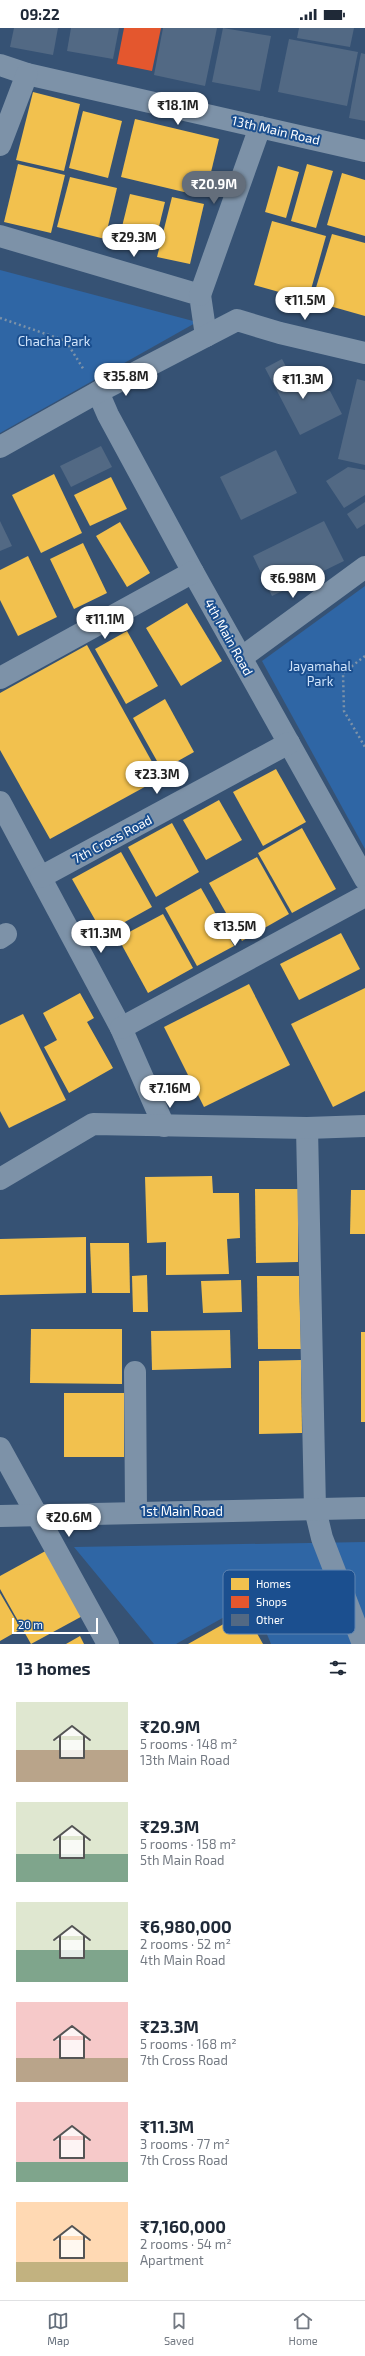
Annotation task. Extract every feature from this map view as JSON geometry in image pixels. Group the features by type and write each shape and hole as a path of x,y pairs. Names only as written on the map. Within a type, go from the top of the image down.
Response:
{"street":[{"name":"13th Main Road","path":"0,65 27,74 365,151"},
{"path":"0,145 27,74"},
{"path":"206,336 200,295 260,127"},
{"path":"0,236 200,295"},
{"path":"0,447 98,392 237,320 280,333 365,353"},
{"name":"4th Main Road","path":"98,392 108,415 193,572 365,879"},
{"path":"242,658 365,567"},
{"path":"0,678 193,572"},
{"name":"7th Cross Road","path":"41,877 289,743"},
{"path":"0,802 121,1028 164,1126"},
{"path":"121,1028 365,896"},
{"path":"0,1179 93,1124 307,1128 365,1126"},
{"path":"307,1128 315,1509 322,1538 334,1570"},
{"path":"135,1372 136,1512"},
{"path":"0,1448 108,1644"},
{"name":"1st Main Road","path":"0,1516 365,1508"},
{"path":"355,1623 363,1644"}],"path":[{"path":"0,318 66,341 98,392"},
{"path":"365,656 343,673 344,711 365,747"}],"green space":[{"name":"Chacha Park","path":"0,270 197,322 0,433"},
{"name":"Jayamahal Park","path":"365,586 365,849 262,661"},
{"path":"365,1542 365,1644 271,1644 267,1634 355,1634 355,1570 223,1570 223,1618 176,1644 154,1644 74,1547"}],"building: Homes":[{"path":"33,92 80,104 64,171 16,160"},
{"path":"83,111 122,121 108,178 69,168"},
{"path":"135,119 219,139 205,197 121,177"},
{"path":"18,164 65,175 51,233 4,222"},
{"path":"307,164 333,171 316,228 291,221"},
{"path":"278,166 299,172 286,218 265,212"},
{"path":"342,173 365,180 365,236 327,225"},
{"path":"70,177 117,188 105,239 57,227"},
{"path":"130,194 165,202 154,247 119,239"},
{"path":"172,197 204,204 190,264 157,257"},
{"path":"272,221 326,236 308,300 254,285"},
{"path":"332,234 365,243 365,316 312,301"},
{"path":"54,474 82,533 41,553 12,495"},
{"path":"111,477 127,509 90,526 74,495"},
{"path":"120,522 150,573 127,587 96,536"},
{"path":"83,543 107,593 74,609 50,559"},
{"path":"28,556 57,617 18,636 0,600 0,570"},
{"path":"187,603 222,661 181,686 146,628"},
{"path":"127,631 158,686 126,704 95,649"},
{"path":"87,645 161,778 50,839 0,750 0,693"},
{"path":"165,699 194,752 162,770 133,718"},
{"path":"276,769 306,822 263,846 233,792"},
{"path":"219,800 242,840 206,860 183,820"},
{"path":"172,823 199,872 156,897 128,847"},
{"path":"302,828 336,889 292,913 258,853"},
{"path":"121,852 152,907 103,934 72,879"},
{"path":"257,857 289,914 242,941 209,883"},
{"path":"201,888 234,946 197,966 165,908"},
{"path":"163,914 193,968 148,993 118,938"},
{"path":"341,933 360,969 299,1000 280,964"},
{"path":"249,984 290,1065 204,1107 164,1027"},
{"path":"365,988 365,1091 333,1107 291,1024"},
{"path":"80,993 94,1018 87,1022 113,1068 69,1093 44,1047 57,1040 43,1013"},
{"path":"23,1014 66,1100 9,1128 0,1111 0,1025"},
{"path":"212,1176 213,1193 239,1193 240,1238 227,1239 229,1274 166,1275 166,1242 147,1243 145,1177"},
{"path":"255,1189 298,1189 298,1262 256,1263"},
{"path":"351,1190 365,1190 365,1234 350,1234"},
{"path":"86,1237 86,1293 0,1295 0,1239"},
{"path":"90,1243 129,1243 130,1293 92,1293"},
{"path":"147,1275 148,1312 133,1312 132,1276"},
{"path":"257,1276 299,1276 301,1349 258,1349"},
{"path":"241,1280 242,1312 203,1313 201,1281"},
{"path":"31,1329 122,1329 122,1384 30,1383"},
{"path":"230,1330 231,1368 152,1370 151,1331"},
{"path":"361,1332 365,1332 365,1422 361,1422"},
{"path":"301,1360 302,1433 259,1434 259,1361"},
{"path":"64,1393 124,1393 124,1457 64,1457"},
{"path":"51,1548 88,1613 31,1644 0,1589 0,1576"},
{"path":"0,1593 21,1629 0,1641"},
{"path":"223,1624 223,1634 257,1634 263,1644 188,1644"},
{"path":"80,1636 84,1644 66,1644"}],"building: Shops":[{"path":"124,28 161,28 152,71 117,64"}],"building: Other":[{"path":"14,28 58,28 53,55 10,47"},
{"path":"71,28 119,28 113,59 67,51"},
{"path":"163,28 217,28 205,86 154,75"},
{"path":"223,28 271,36 260,91 212,82"},
{"path":"299,28 354,28 350,47 297,38"},
{"path":"289,39 358,52 347,106 278,92"},
{"path":"361,53 365,54 365,121 349,118"},
{"path":"282,359 298,389 330,391 342,414 300,435 265,368"},
{"path":"357,379 365,381 365,465 338,459"},
{"path":"101,446 112,467 71,487 60,466"},
{"path":"276,450 297,493 241,520 220,477"},
{"path":"348,467 365,470 365,495 344,508 326,481"},
{"path":"365,502 365,524 357,529 347,514"},
{"path":"0,521 12,546 0,551"},
{"path":"324,521 344,561 272,596 253,556"}]}
